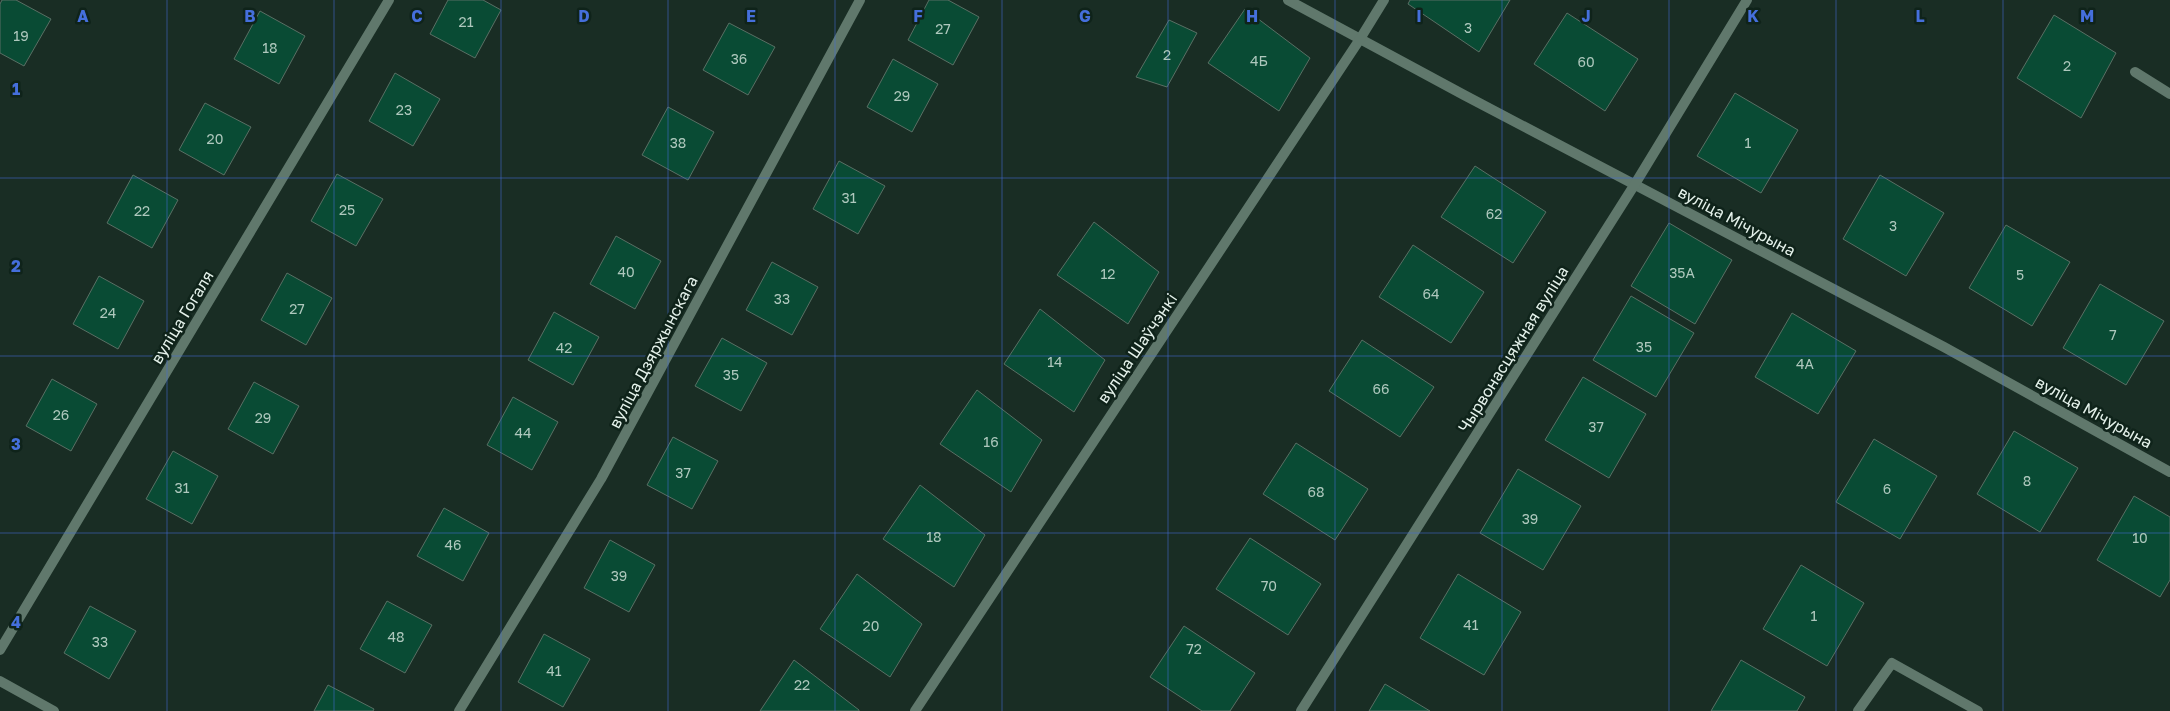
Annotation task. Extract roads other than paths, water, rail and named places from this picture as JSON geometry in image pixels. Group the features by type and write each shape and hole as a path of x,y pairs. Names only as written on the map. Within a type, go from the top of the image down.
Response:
{"street":[{"name":"вуліца Гогаля","path":"0,650 389,0"},
{"name":"вуліца Дзяржынскага","path":"458,711 601,479 860,0"},
{"name":"вуліца Мічурына","path":"1288,0 1944,347 2170,472"},
{"name":"вуліца Шаўчэнкі","path":"915,711 1384,0"},
{"name":"Чырвонасцяжная вуліца","path":"1301,711 1634,184 1746,0"},
{"path":"2135,72 2170,94"},
{"path":"1858,711 1892,664 1978,711"},
{"path":"0,681 54,711"}]}
